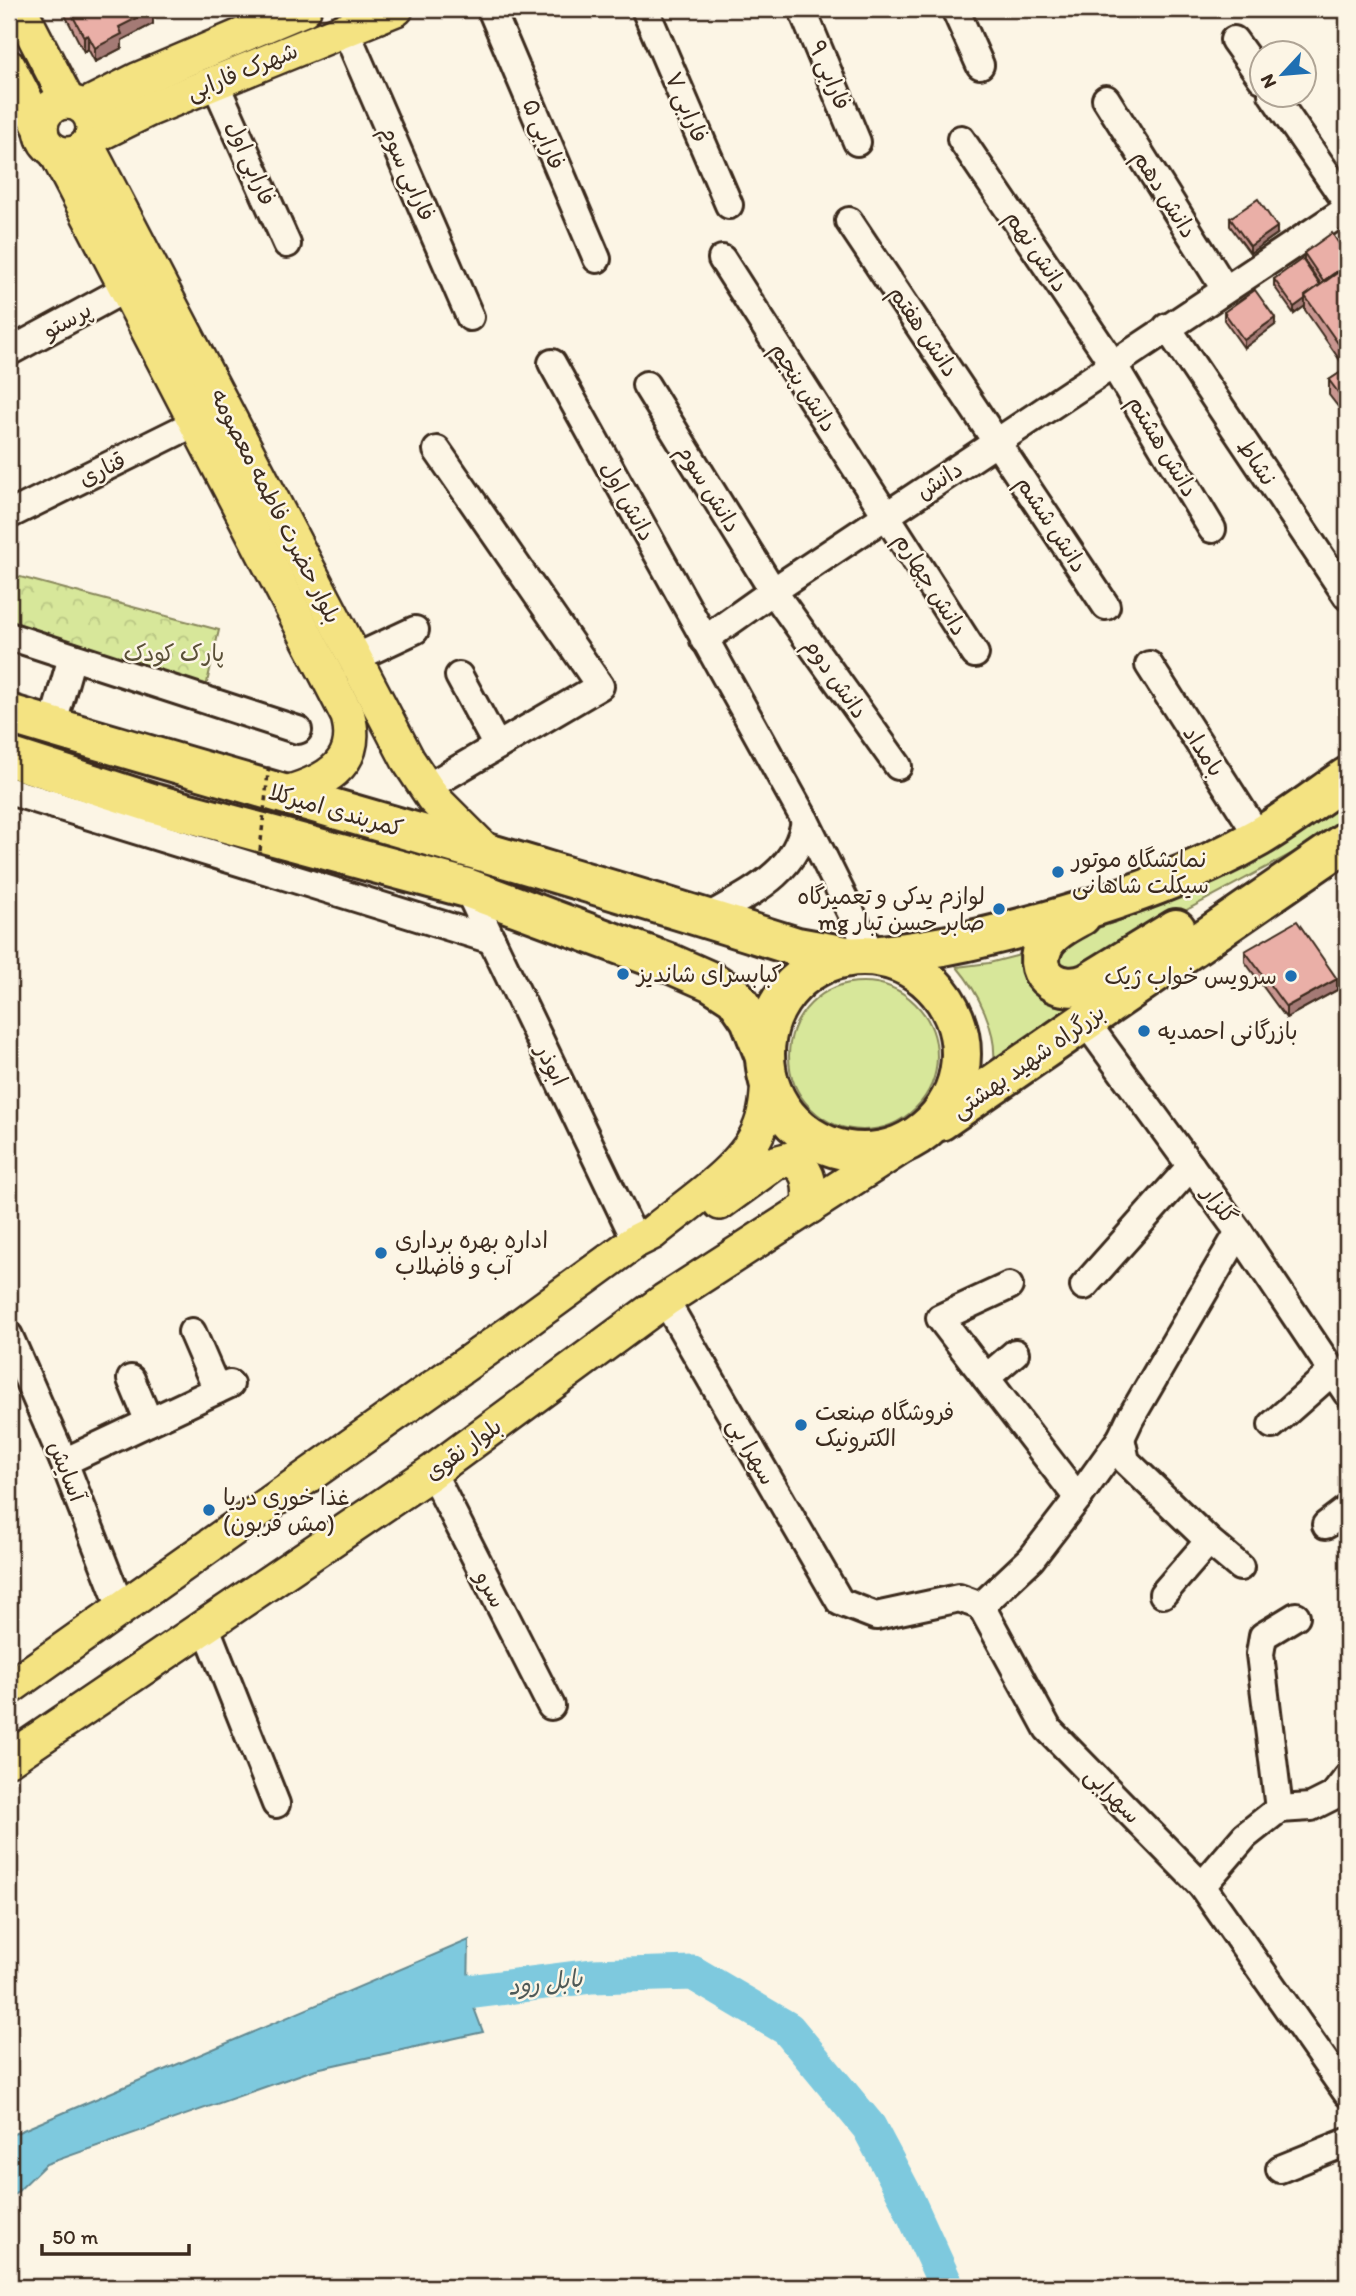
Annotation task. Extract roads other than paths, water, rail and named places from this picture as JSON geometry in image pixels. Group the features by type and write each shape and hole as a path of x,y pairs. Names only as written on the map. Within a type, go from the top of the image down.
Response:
{"highway":[{"name":"کمربندی امیرکلا","path":"9,714 52,727 274,779 487,852 797,947 860,956"},
{"name":"کمربندی امیرکلا","path":"9,757 148,817 267,852 467,888 712,982 735,997 750,1018 766,1068"},
{"path":"1338,847 1197,916 1088,983 1069,988 1051,981 1041,964 1044,945 1069,922 1105,904 1180,875 1259,837 1347,777"},
{"name":"بزرگراه شهید بهشتی","path":"916,1138 1338,847"},
{"path":"860,956 896,961 918,972 936,988 950,1008 959,1031 962,1056 954,1091 935,1122 916,1138 895,1148 872,1153 849,1152 827,1146 807,1135 789,1119 776,1101 766,1068 766,1033 774,1011 786,992 803,975 824,963 860,956 947,947 1105,904"},
{"path":"648,957 662,955 677,939 678,926 663,905"}],"main road":[{"name":"بلوار حضرت فاطمه معصومه","path":"20,9 82,123 225,408 408,760 443,810 487,852"},
{"name":"شهرک فارابی","path":"82,123 157,89 304,9"},
{"name":"شهرک فارابی","path":"157,89 215,83 396,9"},
{"name":"بلوار حضرت فاطمه معصومه","path":"9,67 350,725 350,743 343,761 336,769 316,782 274,779"},
{"path":"54,106 82,123 72,154 48,140 47,112 54,106"},
{"path":"195,423 225,408"},
{"path":"9,1688 644,1237 741,1160 759,1131 766,1106 766,1068"},
{"name":"بلوار نقوی","path":"9,1759 432,1472 664,1300 916,1138"},
{"path":"644,1237 687,1227 775,1163 790,1159 802,1165 808,1177 810,1206"}],"street":[{"name":"فارابی ۵","path":"491,9 597,259"},
{"name":"فارابی ۷","path":"645,9 729,205"},
{"name":"فارابی ۹","path":"802,9 858,142"},
{"path":"955,9 980,65"},
{"name":"فارابی سوم","path":"345,30 470,317"},
{"path":"1234,40 1248,60"},
{"name":"فارابی اول","path":"215,83 287,244"},
{"name":"دانش دهم","path":"1106,99 1225,289"},
{"path":"1282,108 1347,203"},
{"name":"دانش نهم","path":"961,139 1113,363"},
{"name":"دانش","path":"704,640 773,590 1347,209"},
{"name":"دانش هفتم","path":"849,221 998,441"},
{"name":"دانش پنجم","path":"722,259 887,514"},
{"name":"پرستو","path":"9,352 125,289"},
{"name":"نشاط","path":"1167,327 1347,596"},
{"name":"دانش اول","path":"552,363 704,640"},
{"name":"دانش هشتم","path":"1113,363 1212,529"},
{"name":"دانش سوم","path":"646,385 773,590"},
{"name":"قناری","path":"9,515 195,423"},
{"name":"دانش ششم","path":"998,441 1106,606"},
{"path":"426,788 600,686 438,450"},
{"name":"دانش چهارم","path":"887,514 975,654"},
{"name":"دانش دوم","path":"773,590 898,766"},
{"path":"355,658 415,630"},
{"path":"9,636 298,730"},
{"path":"704,640 805,820 860,956"},
{"path":"52,727 72,656"},
{"name":"بامداد","path":"1149,665 1259,837"},
{"path":"459,676 497,746"},
{"path":"9,790 148,817"},
{"path":"706,918 748,894 782,868 801,842 805,820"},
{"path":"267,852 492,940"},
{"name":"ابوذر","path":"467,888 644,1237"},
{"name":"گلزار","path":"1085,1021 1239,1232 1347,1393"},
{"path":"1084,1286 1191,1166"},
{"path":"981,1606 1031,1559 1121,1438 1239,1232"},
{"path":"1009,1286 940,1318 1078,1499"},
{"name":"سهرا بی","path":"664,1300 840,1602 876,1616 959,1598 981,1606"},
{"path":"64,1462 224,1387 192,1332"},
{"name":"آسایش","path":"9,1336 64,1462 121,1608"},
{"path":"986,1378 1015,1353"},
{"path":"1272,1425 1333,1371"},
{"path":"131,1379 149,1422"},
{"path":"1121,1438 1126,1461 1240,1567"},
{"name":"سرو","path":"432,1472 551,1706"},
{"path":"1326,1525 1347,1509"},
{"path":"1163,1594 1209,1541"},
{"name":"سهرابی","path":"981,1606 1048,1729 1202,1886 1347,2094"},
{"path":"1279,1809 1260,1654 1263,1636 1296,1616"},
{"path":"205,1625 276,1804"},
{"path":"1202,1886 1245,1836 1279,1809 1311,1807 1334,1796 1347,1778"},
{"path":"1280,2169 1347,2142"}],"water":[{"path":"469,1940 468,1992 483,2032 316,2069 46,2164 9,2200 9,2136"}],"waterway":[{"name":"بابل رود","path":"423,2010 468,1992 592,1976 693,1973 788,2029 869,2127 906,2197 947,2287"}],"place":[{"name":"نمایشگاه موتور سیکلت شاهانی","path":"1058,872"},
{"name":"لوازم یدکی و تعمیرگاه mg صابر حسن تبار","path":"999,909"},
{"name":"کبابسرای شاندیز","path":"623,974"},
{"name":"سرویس خواب ژیک","path":"1291,976"},
{"name":"بازرگانی احمدیه","path":"1144,1031"},
{"name":"اداره بهره برداری آب و فاضلاب","path":"381,1253"},
{"name":"فروشگاه صنعت الکترونیک","path":"801,1425"},
{"name":"غذا خوری دریا (مش قربون)","path":"209,1510"}],"park label":[{"name":"پارک کودک","path":"174,653"}]}
